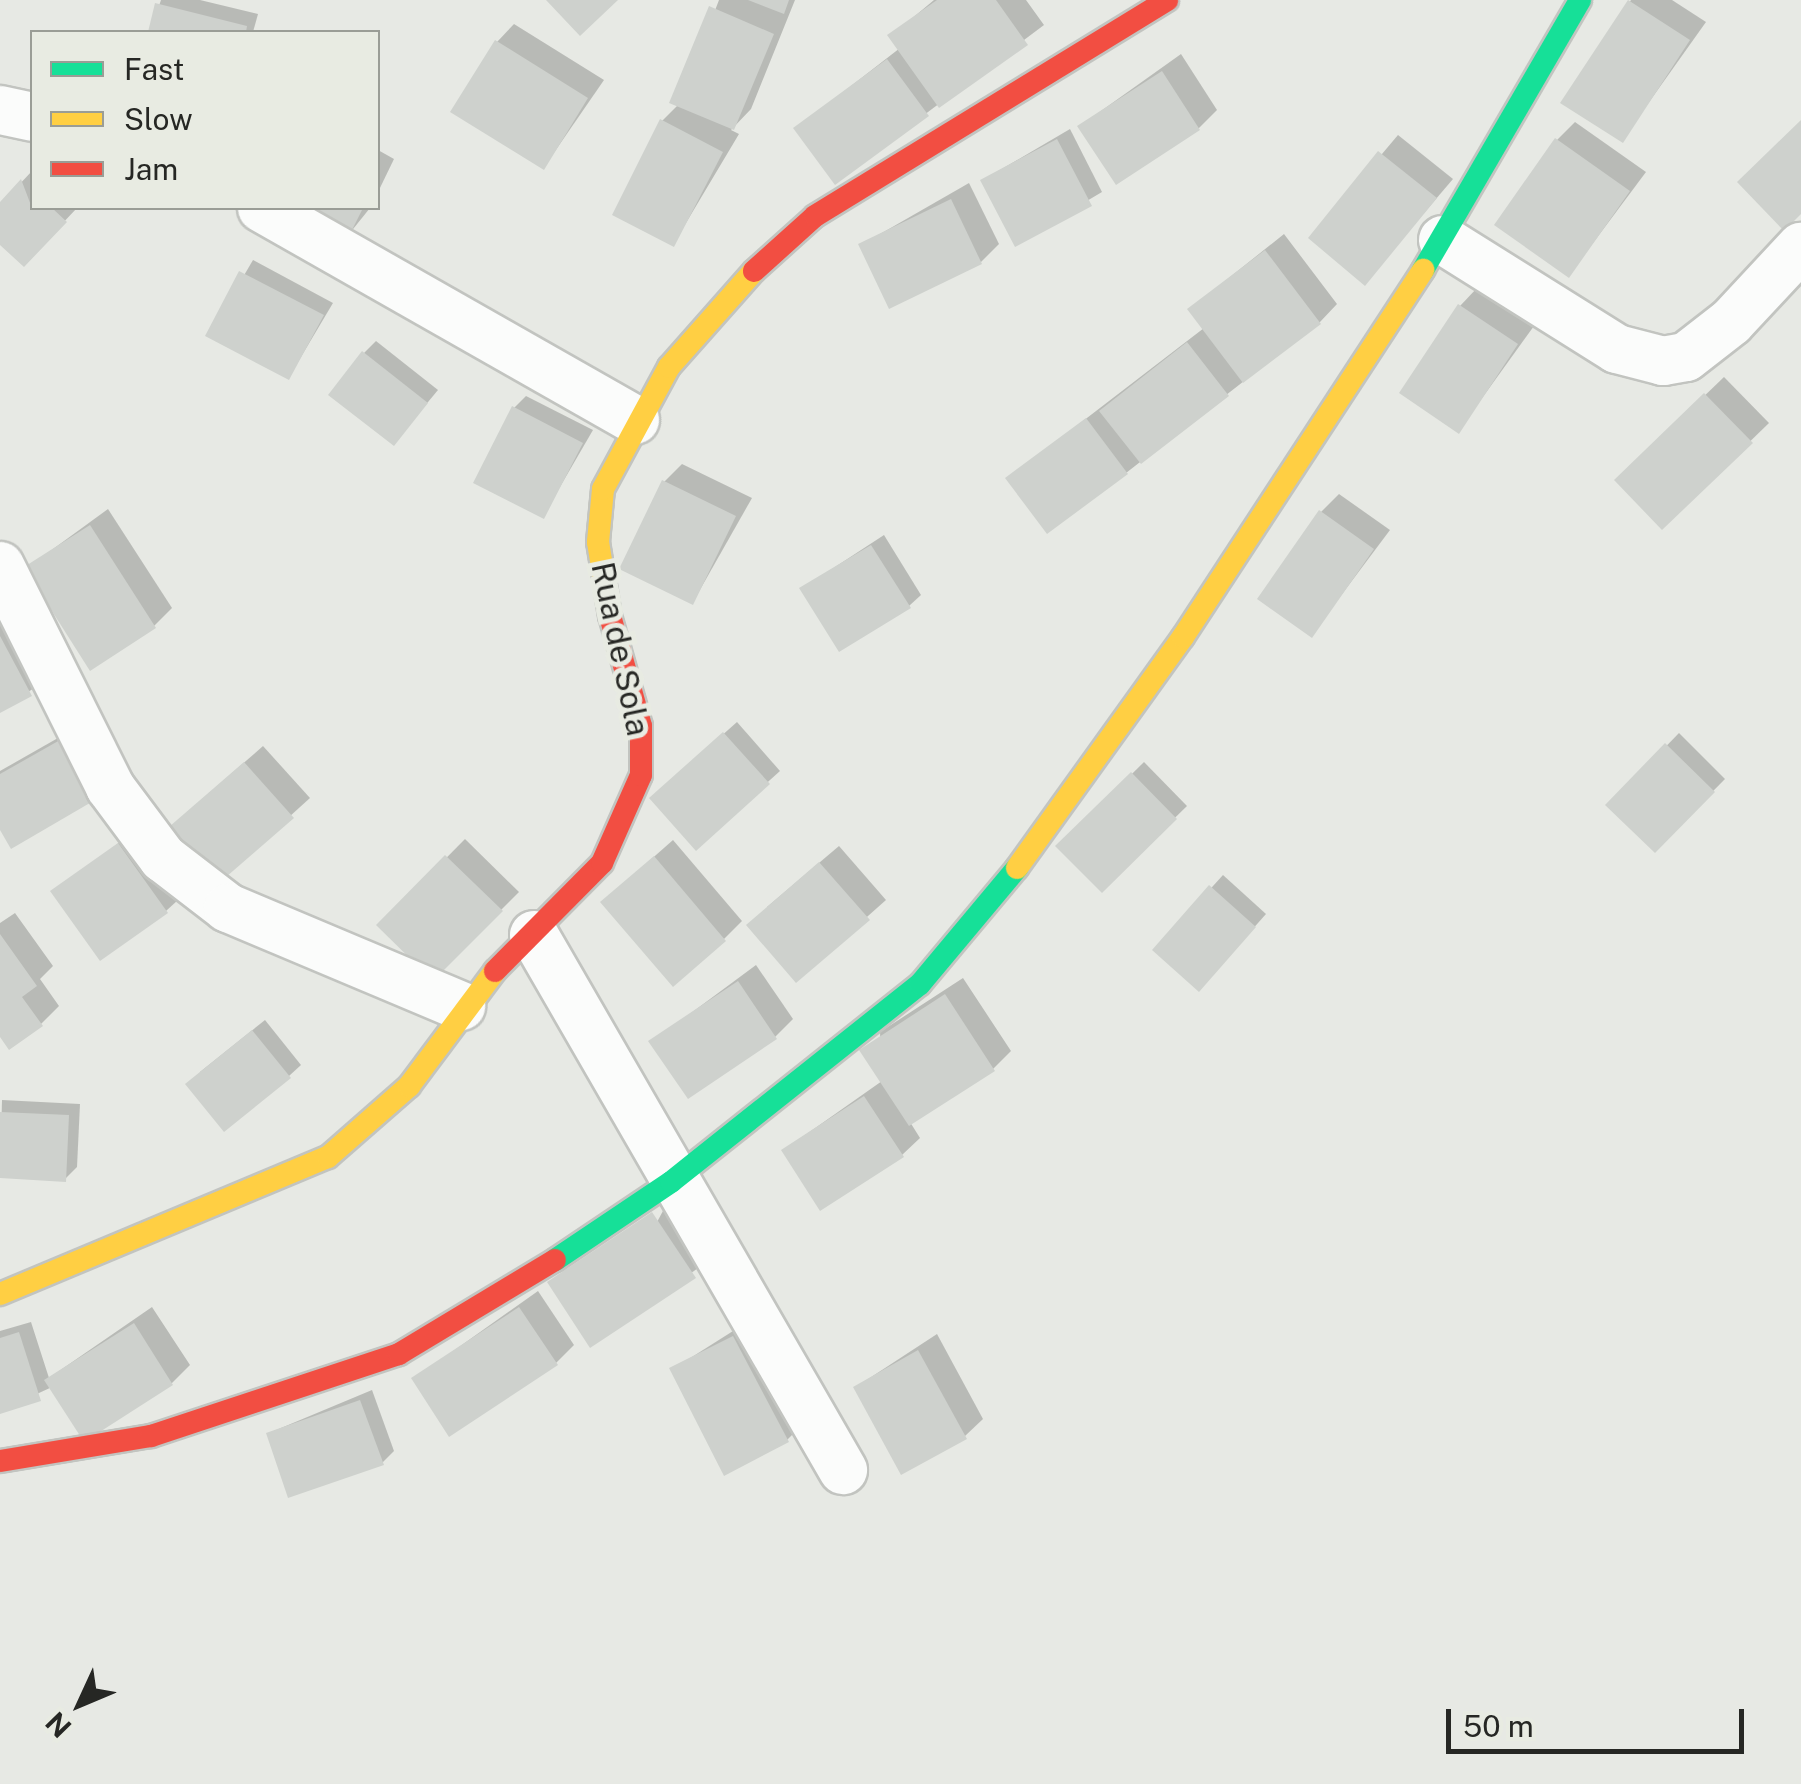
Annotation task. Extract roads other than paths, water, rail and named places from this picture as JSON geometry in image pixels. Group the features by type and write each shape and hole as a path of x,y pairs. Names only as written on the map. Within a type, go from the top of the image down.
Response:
{"street":[{"name":"Rua de Sola","path":"0,1294 231,1205 328,1157 408,1086 461,1006 602,863 641,775 632,677 608,608 598,542 604,489 635,420 708,313 801,228 1167,0"},
{"path":"0,1461 151,1436 399,1354 513,1292 671,1182 920,984 1004,885 1172,653 1444,240 1580,0"},
{"path":"0,110 30,117"},
{"path":"266,210 635,420"},
{"path":"1444,240 1617,349 1663,361 1686,357 1731,322 1801,247"},
{"path":"0,566 110,787 186,880 245,916 461,1006"},
{"path":"534,935 671,1182 843,1470"}]}
